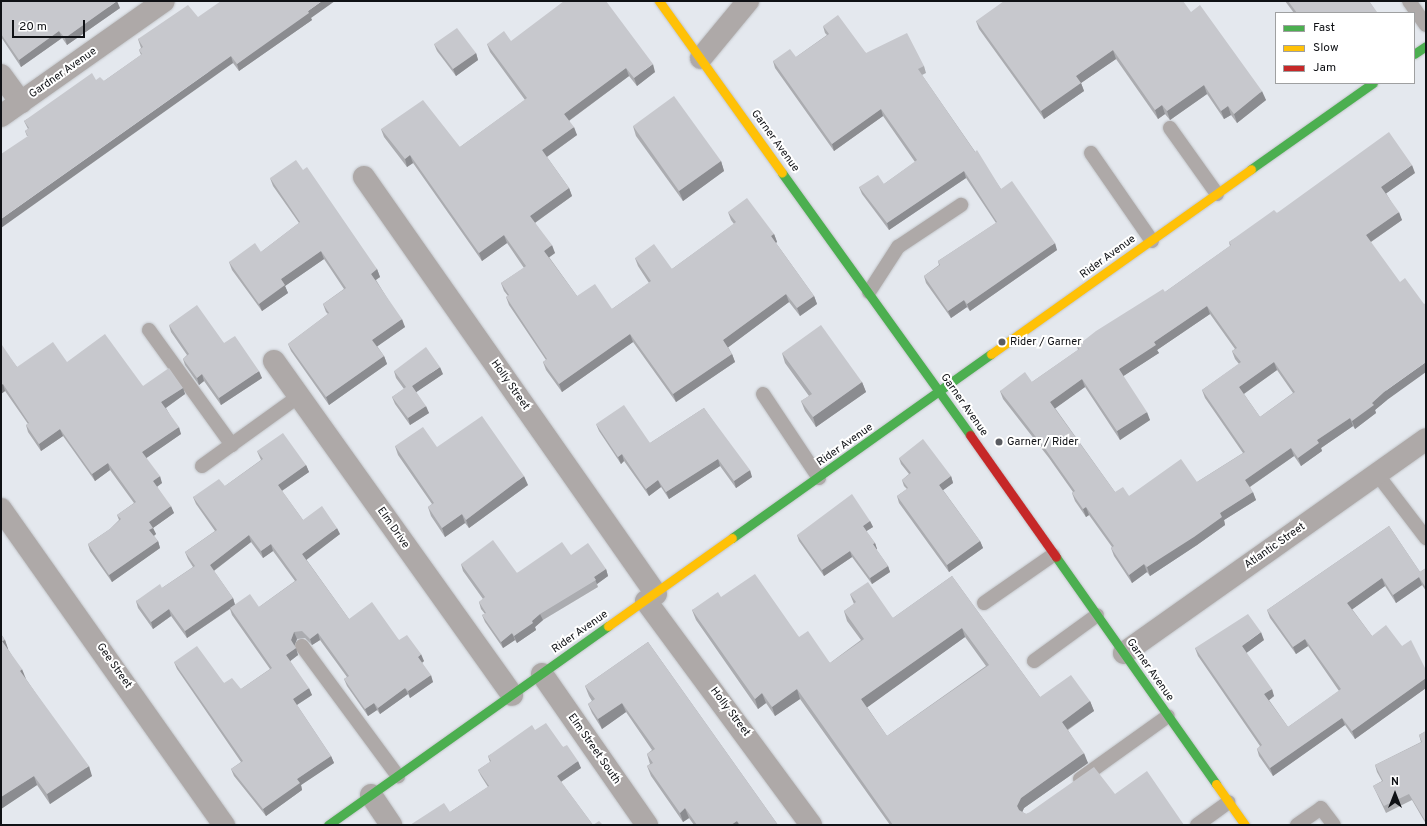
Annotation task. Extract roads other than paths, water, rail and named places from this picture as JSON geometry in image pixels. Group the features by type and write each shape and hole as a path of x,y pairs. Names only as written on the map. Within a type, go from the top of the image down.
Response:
{"street":[{"name":"Gardner Avenue","path":"1,116 164,1"},
{"name":"Garner Avenue","path":"659,1 869,292 1053,555 1245,825"},
{"path":"701,58 748,1"},
{"path":"1415,53 1426,46"},
{"name":"Gardner Avenue","path":"1,75 21,103"},
{"name":"Rider Avenue","path":"328,825 819,478 1372,84"},
{"name":"Holly Street","path":"364,177 651,597 811,825"},
{"name":"Elm Drive","path":"274,361 512,695"},
{"name":"Atlantic Street","path":"1124,653 1426,439"},
{"name":"Gee Street","path":"1,509 224,825"},
{"name":"Elm Street South","path":"542,674 647,825"},
{"path":"371,795 391,825"}],"lane":[{"path":"1410,1 1426,25"},
{"path":"1170,128 1217,194"},
{"path":"1091,153 1152,241"},
{"path":"869,292 898,247 961,205"},
{"path":"149,330 232,445"},
{"path":"763,394 819,478"},
{"path":"202,466 300,396"},
{"path":"1377,474 1426,538"},
{"path":"984,603 1053,555"},
{"path":"1034,660 1097,615"},
{"path":"302,646 398,776"},
{"path":"1067,788 1168,716"},
{"path":"1197,825 1229,802"},
{"path":"1297,825 1321,808 1334,825"}],"place":[{"name":"Rider / Garner","path":"1002,342"},
{"name":"Garner / Rider","path":"999,442"}]}
